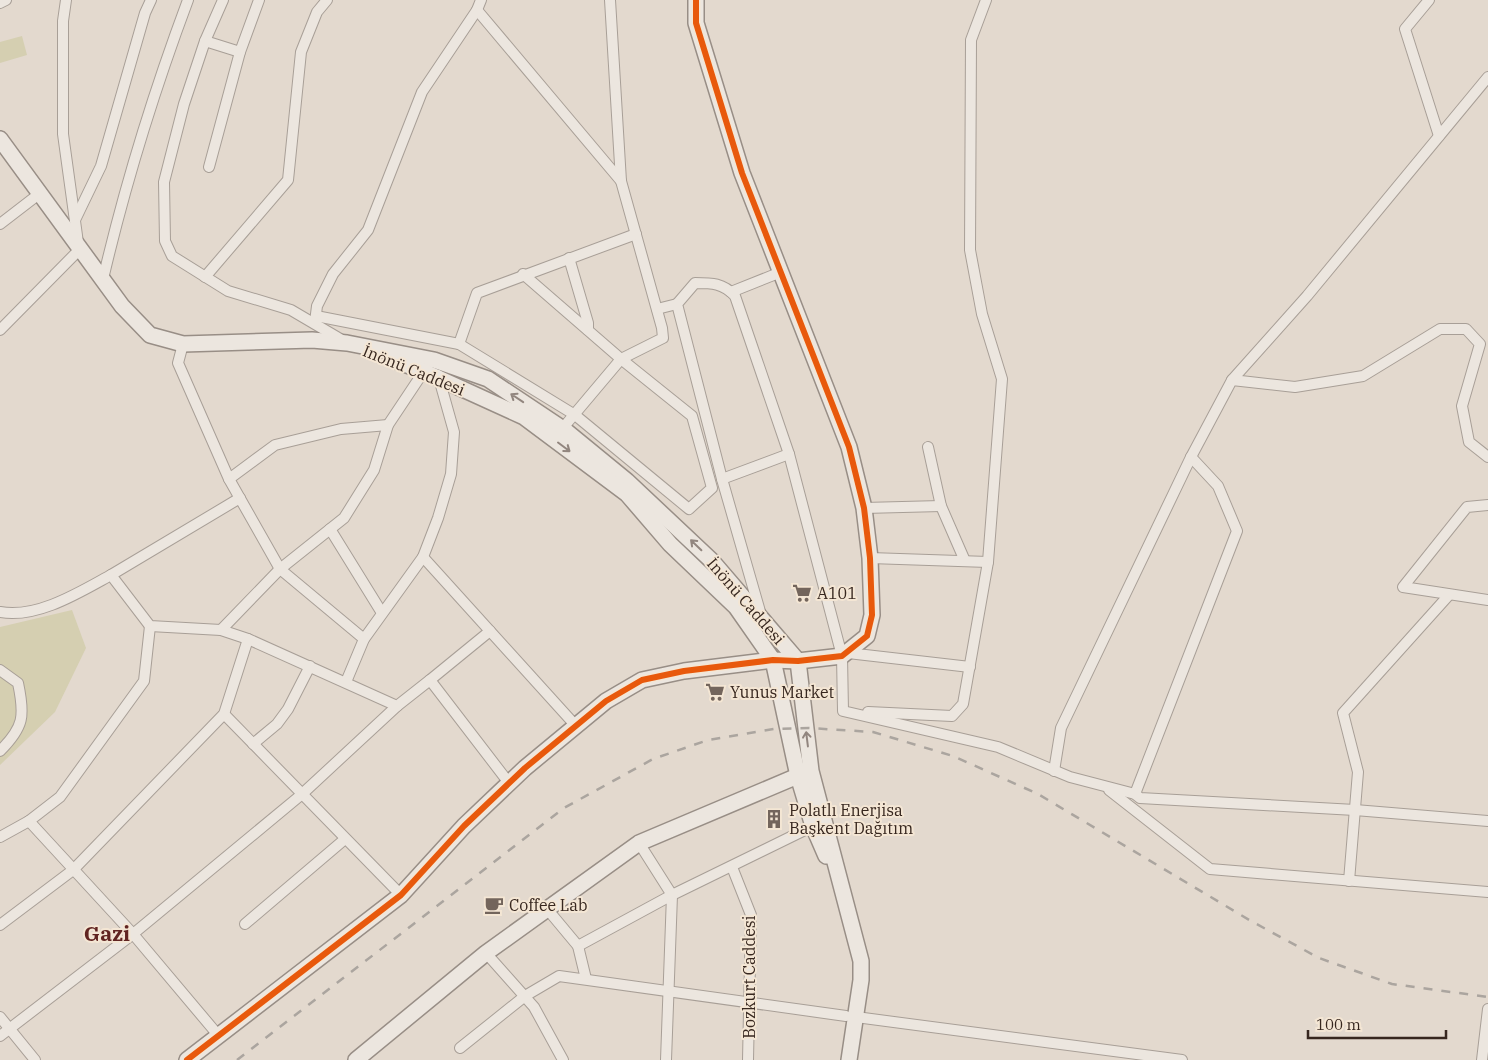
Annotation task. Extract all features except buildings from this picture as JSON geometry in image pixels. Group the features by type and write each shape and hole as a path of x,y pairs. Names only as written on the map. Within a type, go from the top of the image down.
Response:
{"main road":[{"path":"187,1060 401,895 464,826 508,783 606,701 642,680 684,671 773,660 798,661 845,654 867,636 872,616 870,558 864,508 849,447 742,173 696,23 696,0"},
{"name":"İnönü Caddesi","path":"0,140 122,306 150,335 183,344 312,340 347,343 488,379 562,429 627,481 712,561 798,661 804,773 813,826 833,871 852,959 849,1060"},
{"name":"İnönü Caddesi","path":"428,365 439,378 524,417 626,494 670,544 736,608 773,660 804,773 861,961 861,980 841,1060"},
{"path":"356,1060 486,953 639,843 804,773"}],"street":[{"path":"0,3 6,0"},
{"path":"0,330 79,250 63,134 63,21 66,0"},
{"path":"75,221 101,166 145,13 151,0"},
{"path":"103,279 120,209 168,53 188,0"},
{"path":"224,0 205,42 184,104 164,182 164,241 172,256 228,291 291,310 315,320 347,343"},
{"path":"210,167 240,52 259,0"},
{"path":"205,276 288,180 301,52 316,12 327,0"},
{"path":"562,429 621,359 663,338 657,309 621,181 610,0"},
{"path":"843,711 952,716 963,704 988,562 1002,379 982,314 970,250 971,40 986,0"},
{"path":"1429,0 1405,29 1439,136"},
{"path":"312,340 318,306 333,274 368,230 422,92 479,5 621,181"},
{"path":"205,42 240,52"},
{"path":"1054,771 1061,728 1191,457 1232,380 1307,296 1488,77"},
{"path":"0,224 39,194"},
{"path":"459,344 477,293 523,274 636,234"},
{"path":"569,258 588,323 588,330"},
{"path":"731,292 781,272"},
{"path":"315,320 459,344 575,415 689,509 712,488 692,416 621,359 523,274"},
{"path":"657,309 677,304 695,283 715,283 726,287 735,296 789,454 845,654 843,711"},
{"path":"677,304 722,479 762,619"},
{"path":"1232,380 1295,387 1363,376 1440,328 1466,329 1480,344 1462,406 1469,442 1488,457"},
{"path":"183,344 178,362 229,479 280,569 364,639"},
{"path":"221,630 280,569 344,518 374,470 388,425 428,365"},
{"path":"346,682 364,639 422,557 438,518 451,474 454,432 439,378"},
{"path":"229,479 275,445 341,429 388,425"},
{"path":"928,447 941,506 965,561"},
{"path":"722,479 789,454"},
{"path":"1135,794 1237,531 1218,486 1191,457"},
{"path":"0,612 8,613 56,605 111,575 240,498"},
{"path":"1488,505 1467,507 1404,587 1488,600"},
{"path":"864,508 941,506"},
{"path":"330,529 382,613"},
{"path":"422,557 576,726"},
{"path":"870,558 988,562"},
{"path":"0,837 29,821 60,797 144,681 150,626 111,575"},
{"path":"1349,881 1358,772 1343,713 1449,595"},
{"path":"150,626 221,630 248,639 397,706"},
{"path":"0,1036 132,934 301,795 397,706 490,631"},
{"path":"0,925 73,870 224,714 248,639"},
{"path":"845,654 970,667"},
{"path":"252,744 277,724 288,709 310,666"},
{"path":"0,670 18,683 22,717 16,735 0,751"},
{"path":"430,680 508,783"},
{"path":"843,711 998,747 1054,771 1106,788 1135,794 1140,798 1356,810 1488,821"},
{"path":"224,714 301,795 401,895"},
{"path":"1106,788 1210,869 1488,892"},
{"path":"29,821 132,934 218,1035"},
{"path":"578,946 672,895 813,826"},
{"path":"245,924 345,839"},
{"path":"639,843 672,895 666,1060"},
{"name":"Bozkurt Caddesi","path":"732,867 751,915 751,1003 748,1060"},
{"path":"548,910 578,946 586,979"},
{"path":"486,953 534,1007 563,1060"},
{"path":"460,1048 525,996 559,976 851,1017 1182,1060"},
{"path":"1482,1060 1488,1009"},
{"path":"0,1017 35,1060"}],"shaded area":[{"path":"22,36 27,55 0,63 0,42"},
{"path":"72,610 86,648 55,712 0,765 0,627"}],"railway":[{"path":"237,1060 564,808 653,759 708,740 774,729 809,728 873,732 953,756 1038,794 1251,921 1319,958 1392,984 1488,997"}],"cycle path":[{"path":"187,1060 401,895 464,826 525,768 606,701 642,680 684,671 773,660 798,661 842,656 867,636 872,615 870,558 864,508 849,447 742,173 696,23 696,0"}],"place":[{"name":"A101","path":"802,593"},
{"name":"Yunus Market","path":"715,692"},
{"name":"Polatlı Enerjisa Başkent Dağıtım","path":"774,819"},
{"name":"Coffee Lab","path":"494,905"}],"district":[{"name":"Gazi","path":"107,933"}]}
